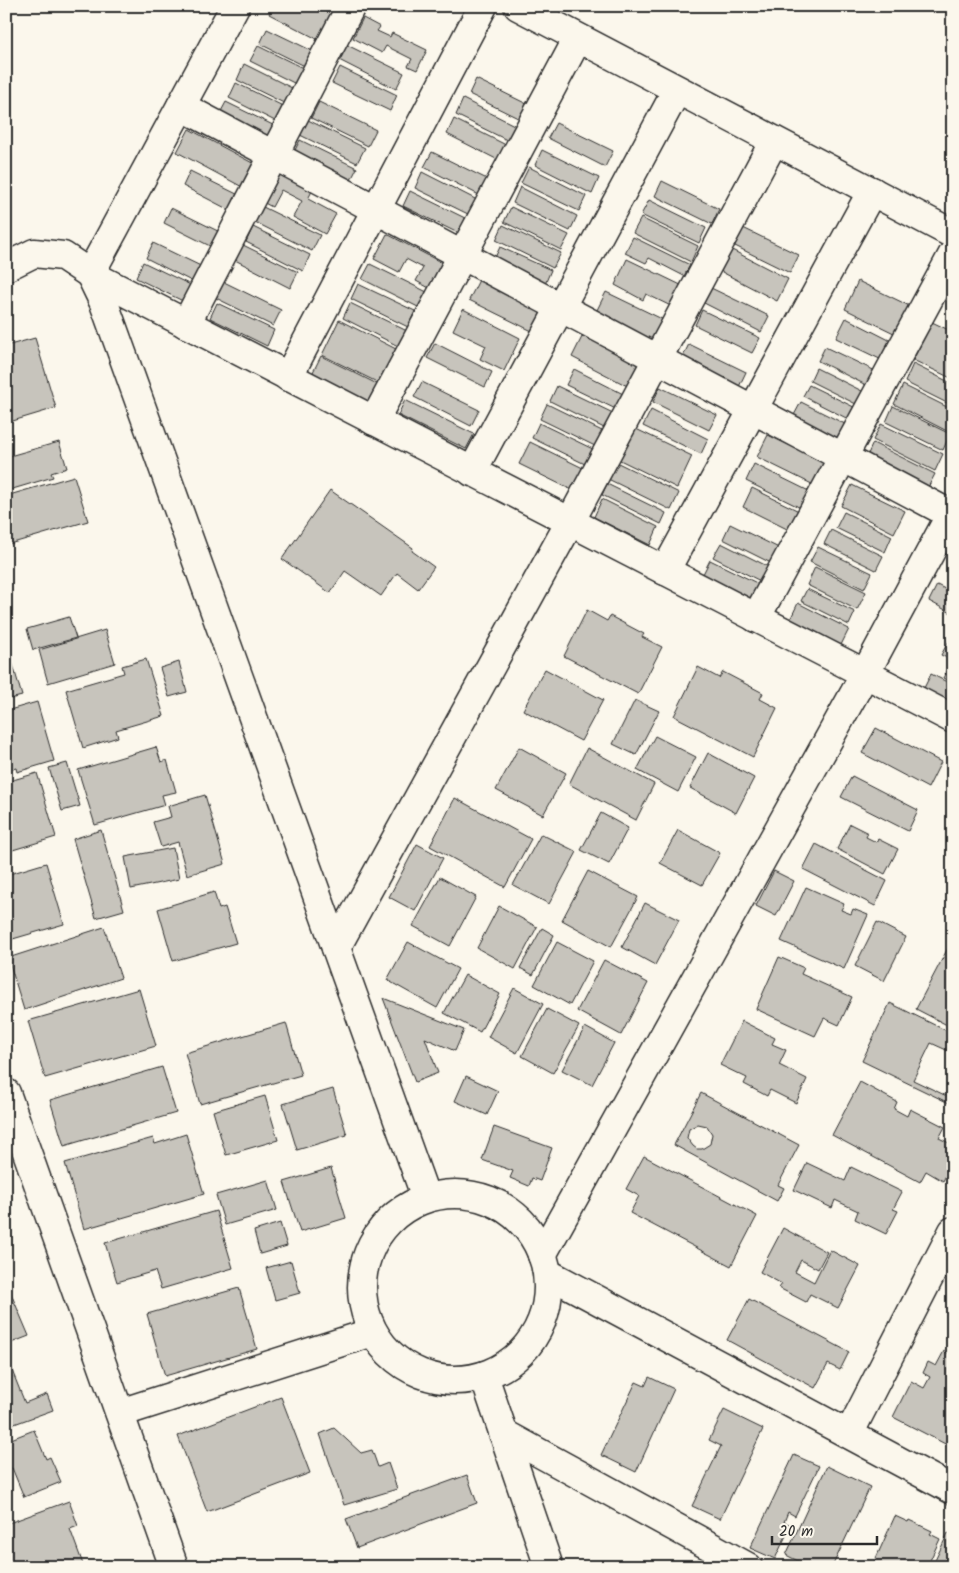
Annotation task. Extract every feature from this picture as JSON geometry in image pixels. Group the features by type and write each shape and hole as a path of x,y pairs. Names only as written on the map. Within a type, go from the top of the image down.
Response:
{"street":[{"path":"90,274 235,6"},
{"path":"186,324 351,6"},
{"path":"288,377 483,6"},
{"path":"518,6 953,234"},
{"path":"374,421 578,38"},
{"path":"472,472 677,90"},
{"path":"181,106 843,457 950,522 865,674 545,1264"},
{"path":"336,948 570,522 774,140"},
{"path":"665,571 872,191"},
{"path":"6,266 34,253 63,256 90,274 186,324 953,719"},
{"path":"756,618 953,254"},
{"path":"90,274 104,303 426,1198"},
{"path":"6,1093 174,1567"},
{"path":"439,1194 481,1196 510,1210 538,1242 545,1264 546,1314 535,1337 501,1370 469,1380 429,1378 399,1362 373,1332 363,1306 364,1260 383,1226 410,1204 426,1198 439,1194"},
{"path":"849,1434 953,1231"},
{"path":"545,1264 953,1490"},
{"path":"120,1413 373,1332"},
{"path":"484,1376 549,1567"},
{"path":"503,1433 748,1567"}],"building":[{"path":"273,6 328,6 345,15 319,40 269,14"},
{"path":"363,18 380,27 377,31 390,37 392,33 427,50 417,70 408,66 412,59 386,46 382,53 353,38"},
{"path":"267,29 325,57 317,72 260,44"},
{"path":"347,45 404,73 396,89 339,60"},
{"path":"258,46 315,74 308,90 250,61"},
{"path":"244,64 302,93 294,108 237,80"},
{"path":"340,67 397,95 390,111 332,83"},
{"path":"476,79 533,107 526,122 469,94"},
{"path":"236,83 293,111 285,126 229,98"},
{"path":"463,99 520,128 513,143 456,115"},
{"path":"226,102 283,130 275,146 218,117"},
{"path":"319,102 376,130 368,146 311,118"},
{"path":"454,119 512,148 504,163 447,134"},
{"path":"308,120 365,148 357,163 300,135"},
{"path":"556,123 613,151 605,167 548,138"},
{"path":"189,129 258,166 246,189 177,152"},
{"path":"300,140 357,168 349,184 292,156"},
{"path":"542,150 599,178 592,194 535,165"},
{"path":"432,152 489,180 481,196 424,167"},
{"path":"276,167 314,187 308,199 336,214 325,234 293,217 302,201 281,190 272,207 259,200"},
{"path":"529,167 586,196 579,211 521,183"},
{"path":"190,171 247,199 239,215 183,186"},
{"path":"422,172 479,201 472,216 415,188"},
{"path":"662,181 719,209 712,224 655,196"},
{"path":"520,187 577,216 570,231 513,203"},
{"path":"410,191 467,219 460,234 403,206"},
{"path":"649,200 706,228 699,243 641,215"},
{"path":"263,207 320,235 312,251 255,222"},
{"path":"511,207 569,235 561,250 504,222"},
{"path":"171,208 228,236 220,251 164,223"},
{"path":"641,218 698,246 691,262 633,233"},
{"path":"503,225 561,253 553,268 496,240"},
{"path":"253,227 310,255 303,271 246,242"},
{"path":"741,227 799,255 790,273 733,245"},
{"path":"387,234 450,267 437,292 416,281 423,268 406,259 399,272 374,259"},
{"path":"633,237 690,265 684,276 649,258 646,263 625,253"},
{"path":"153,243 211,271 203,287 146,258"},
{"path":"241,244 298,272 290,288 233,259"},
{"path":"500,247 551,270 543,289 491,266"},
{"path":"732,250 788,279 777,301 720,271"},
{"path":"627,259 687,288 677,309 646,294 643,300 615,285"},
{"path":"143,262 201,290 193,306 136,278"},
{"path":"370,264 427,292 420,308 362,279"},
{"path":"481,276 546,308 534,332 469,300"},
{"path":"858,281 918,310 904,338 845,309"},
{"path":"224,282 281,310 273,326 216,298"},
{"path":"358,284 415,311 408,327 351,299"},
{"path":"711,288 769,316 761,332 704,303"},
{"path":"606,292 664,320 651,346 593,318"},
{"path":"217,303 274,330 267,346 210,318"},
{"path":"350,303 407,331 400,347 343,318"},
{"path":"463,309 520,338 504,371 480,359 486,346 453,330"},
{"path":"702,310 760,338 752,353 695,325"},
{"path":"846,318 893,342 884,361 836,338"},
{"path":"339,320 396,349 379,383 322,355"},
{"path":"932,322 953,332 953,379 913,360"},
{"path":"584,333 648,367 635,390 572,357"},
{"path":"35,338 56,408 6,423 6,346"},
{"path":"435,343 492,372 485,387 427,358"},
{"path":"689,344 746,372 735,395 678,367"},
{"path":"825,347 888,377 880,392 818,361"},
{"path":"321,356 379,385 370,403 312,374"},
{"path":"913,364 953,384 953,406 905,382"},
{"path":"816,368 874,397 868,410 810,381"},
{"path":"574,369 631,398 624,413 566,385"},
{"path":"422,382 479,410 471,426 414,397"},
{"path":"809,385 864,412 858,424 803,396"},
{"path":"903,385 953,410 953,424 949,432 894,404"},
{"path":"557,386 615,414 608,430 550,401"},
{"path":"660,387 717,415 709,430 653,402"},
{"path":"405,400 474,434 466,449 398,415"},
{"path":"801,402 849,426 841,442 793,417"},
{"path":"547,404 604,432 597,447 540,419"},
{"path":"893,406 950,434 943,450 886,422"},
{"path":"651,410 708,439 701,454 643,426"},
{"path":"539,423 597,451 589,466 532,438"},
{"path":"881,424 943,454 935,471 873,440"},
{"path":"634,428 692,456 677,488 618,459"},
{"path":"768,435 835,468 824,490 757,457"},
{"path":"59,442 67,468 51,473 53,477 6,491 6,457"},
{"path":"530,442 587,470 576,492 519,464"},
{"path":"873,443 935,474 924,495 863,465"},
{"path":"612,460 679,493 671,510 604,477"},
{"path":"754,464 821,497 813,514 746,481"},
{"path":"74,476 88,521 6,545 6,496"},
{"path":"607,484 666,513 661,524 602,495"},
{"path":"852,485 905,511 894,533 841,506"},
{"path":"752,488 809,516 799,535 743,507"},
{"path":"330,490 413,548 412,551 434,567 418,589 397,573 381,596 345,571 330,593 282,559"},
{"path":"602,499 658,527 650,545 594,517"},
{"path":"844,512 892,536 885,552 836,528"},
{"path":"730,524 791,554 783,569 723,539"},
{"path":"831,530 883,556 876,570 824,544"},
{"path":"721,543 781,573 774,588 713,557"},
{"path":"818,547 872,573 864,589 810,562"},
{"path":"710,560 771,590 760,612 699,582"},
{"path":"815,567 866,592 857,610 807,585"},
{"path":"937,585 953,593 953,614 929,601"},
{"path":"807,589 855,612 849,625 801,601"},
{"path":"798,603 849,629 840,647 789,622"},
{"path":"587,610 607,621 610,616 644,634 642,637 662,647 638,694 564,656"},
{"path":"69,617 76,638 33,650 27,629"},
{"path":"105,630 115,663 48,683 39,650"},
{"path":"951,637 953,638 953,661 941,655"},
{"path":"6,641 22,696 6,700"},
{"path":"146,659 164,716 116,730 118,737 83,748 66,690 124,673 122,666"},
{"path":"179,662 187,692 169,697 160,668"},
{"path":"951,663 953,663 953,683 943,678"},
{"path":"698,667 719,678 723,672 763,693 760,699 777,708 753,757 674,716"},
{"path":"545,669 603,700 581,741 523,710"},
{"path":"931,674 953,685 953,712 921,694"},
{"path":"635,700 659,711 636,755 613,744"},
{"path":"37,702 54,761 17,772 16,768 6,771 6,711"},
{"path":"876,728 941,762 928,788 862,753"},
{"path":"655,736 696,757 678,792 637,770"},
{"path":"156,747 161,762 167,760 176,792 162,795 165,805 95,825 78,770"},
{"path":"519,747 566,773 543,815 496,790"},
{"path":"587,748 654,784 636,820 569,784"},
{"path":"708,753 754,778 736,813 690,788"},
{"path":"67,763 80,806 62,811 49,768"},
{"path":"37,773 56,837 6,852 6,782"},
{"path":"852,776 918,810 908,831 841,797"},
{"path":"205,795 225,864 187,875 178,842 161,847 153,822 171,817 168,806"},
{"path":"455,798 531,839 505,887 430,846"},
{"path":"601,813 628,828 609,864 581,850"},
{"path":"850,824 868,833 866,837 876,842 878,839 898,849 885,874 837,849"},
{"path":"101,830 124,910 96,918 73,839"},
{"path":"678,830 720,853 702,885 660,863"},
{"path":"541,834 577,852 549,904 513,885"},
{"path":"417,844 443,858 415,911 389,897"},
{"path":"816,844 887,881 875,906 803,869"},
{"path":"173,848 179,879 131,889 125,857"},
{"path":"46,863 64,924 6,941 6,875"},
{"path":"588,871 638,897 611,947 562,920"},
{"path":"774,871 794,881 776,916 756,906"},
{"path":"440,877 476,897 450,946 413,926"},
{"path":"806,887 844,904 841,910 851,914 853,909 868,915 844,969 781,941"},
{"path":"214,892 219,909 225,907 236,943 173,961 158,909"},
{"path":"645,903 679,920 655,965 622,947"},
{"path":"499,906 537,927 515,969 477,948"},
{"path":"877,922 906,937 884,981 855,966"},
{"path":"104,927 121,978 24,1010 8,958"},
{"path":"542,928 554,935 533,975 520,968"},
{"path":"408,942 458,969 437,1008 387,980"},
{"path":"557,942 593,961 570,1005 534,985"},
{"path":"948,948 953,950 953,1019 949,1026 916,1009"},
{"path":"779,957 804,968 801,974 852,997 839,1025 824,1018 815,1036 756,1009"},
{"path":"604,960 648,983 621,1035 577,1011"},
{"path":"465,975 500,994 480,1032 444,1013"},
{"path":"514,988 543,1004 517,1053 488,1037"},
{"path":"139,989 156,1046 45,1078 28,1021"},
{"path":"383,998 464,1030 455,1051 425,1038 438,1073 415,1082"},
{"path":"890,1003 953,1034 953,1053 931,1043 913,1080 953,1099 953,1105 862,1061"},
{"path":"547,1009 579,1026 553,1073 522,1056"},
{"path":"742,1021 775,1038 772,1044 786,1050 779,1065 807,1079 796,1103 770,1090 767,1096 744,1084 747,1078 720,1065"},
{"path":"286,1023 301,1075 200,1104 185,1053"},
{"path":"585,1027 614,1043 592,1085 562,1070"},
{"path":"162,1067 176,1113 64,1146 50,1100"},
{"path":"466,1076 498,1091 487,1115 455,1101"},
{"path":"860,1082 897,1102 894,1109 907,1116 910,1109 945,1127 939,1138 953,1145 953,1162 943,1181 926,1171 920,1182 832,1135"},
{"path":"333,1089 347,1135 297,1150 283,1104"},
{"path":"701,1093 799,1145 778,1185 784,1188 777,1201 674,1145","holes":["698,1124 707,1126 712,1134 710,1144 702,1149 697,1149 687,1138 689,1129"]},
{"path":"265,1096 278,1140 226,1155 213,1111"},
{"path":"494,1127 552,1148 540,1181 532,1178 529,1186 510,1178 513,1171 482,1160"},
{"path":"186,1134 204,1194 84,1229 65,1163 153,1138 155,1144"},
{"path":"644,1156 757,1216 731,1266 630,1213 639,1196 626,1189"},
{"path":"807,1163 845,1181 851,1167 902,1192 893,1209 898,1211 886,1234 855,1219 858,1211 835,1200 832,1208 794,1190"},
{"path":"331,1168 346,1218 300,1232 284,1182"},
{"path":"268,1180 277,1210 225,1225 216,1195"},
{"path":"216,1211 233,1268 161,1289 155,1271 117,1282 105,1243"},
{"path":"280,1223 287,1246 260,1254 254,1231"},
{"path":"783,1228 827,1252 818,1269 801,1260 795,1272 814,1282 830,1250 860,1266 838,1308 810,1294 806,1302 779,1288 782,1284 760,1272"},
{"path":"291,1261 300,1293 275,1300 266,1268"},
{"path":"6,1282 29,1336 6,1345"},
{"path":"239,1288 257,1349 165,1376 147,1314"},
{"path":"749,1299 849,1352 840,1370 828,1364 815,1388 727,1340"},
{"path":"944,1351 953,1356 953,1448 893,1417 911,1381 924,1388 930,1377 923,1373 928,1362 936,1366"},
{"path":"7,1358 25,1403 47,1394 53,1410 6,1427"},
{"path":"649,1377 674,1389 636,1472 601,1455 636,1382 645,1386"},
{"path":"281,1397 310,1473 207,1512 178,1436"},
{"path":"724,1410 763,1429 720,1519 692,1506 721,1446 709,1440"},
{"path":"334,1428 361,1453 372,1450 378,1467 388,1463 397,1489 344,1505 320,1434"},
{"path":"34,1430 46,1459 50,1457 61,1482 24,1497 12,1468 6,1469 6,1441"},
{"path":"794,1455 819,1466 795,1516 788,1512 784,1522 791,1525 775,1559 750,1548"},
{"path":"827,1466 870,1487 832,1567 810,1567 786,1555"},
{"path":"467,1475 477,1503 357,1548 346,1519"},
{"path":"69,1501 78,1526 70,1529 84,1567 6,1567 6,1524"},
{"path":"895,1516 908,1522 909,1520 932,1531 930,1534 940,1539 927,1567 872,1567"},
{"path":"948,1533 953,1535 953,1567 932,1567"}]}
